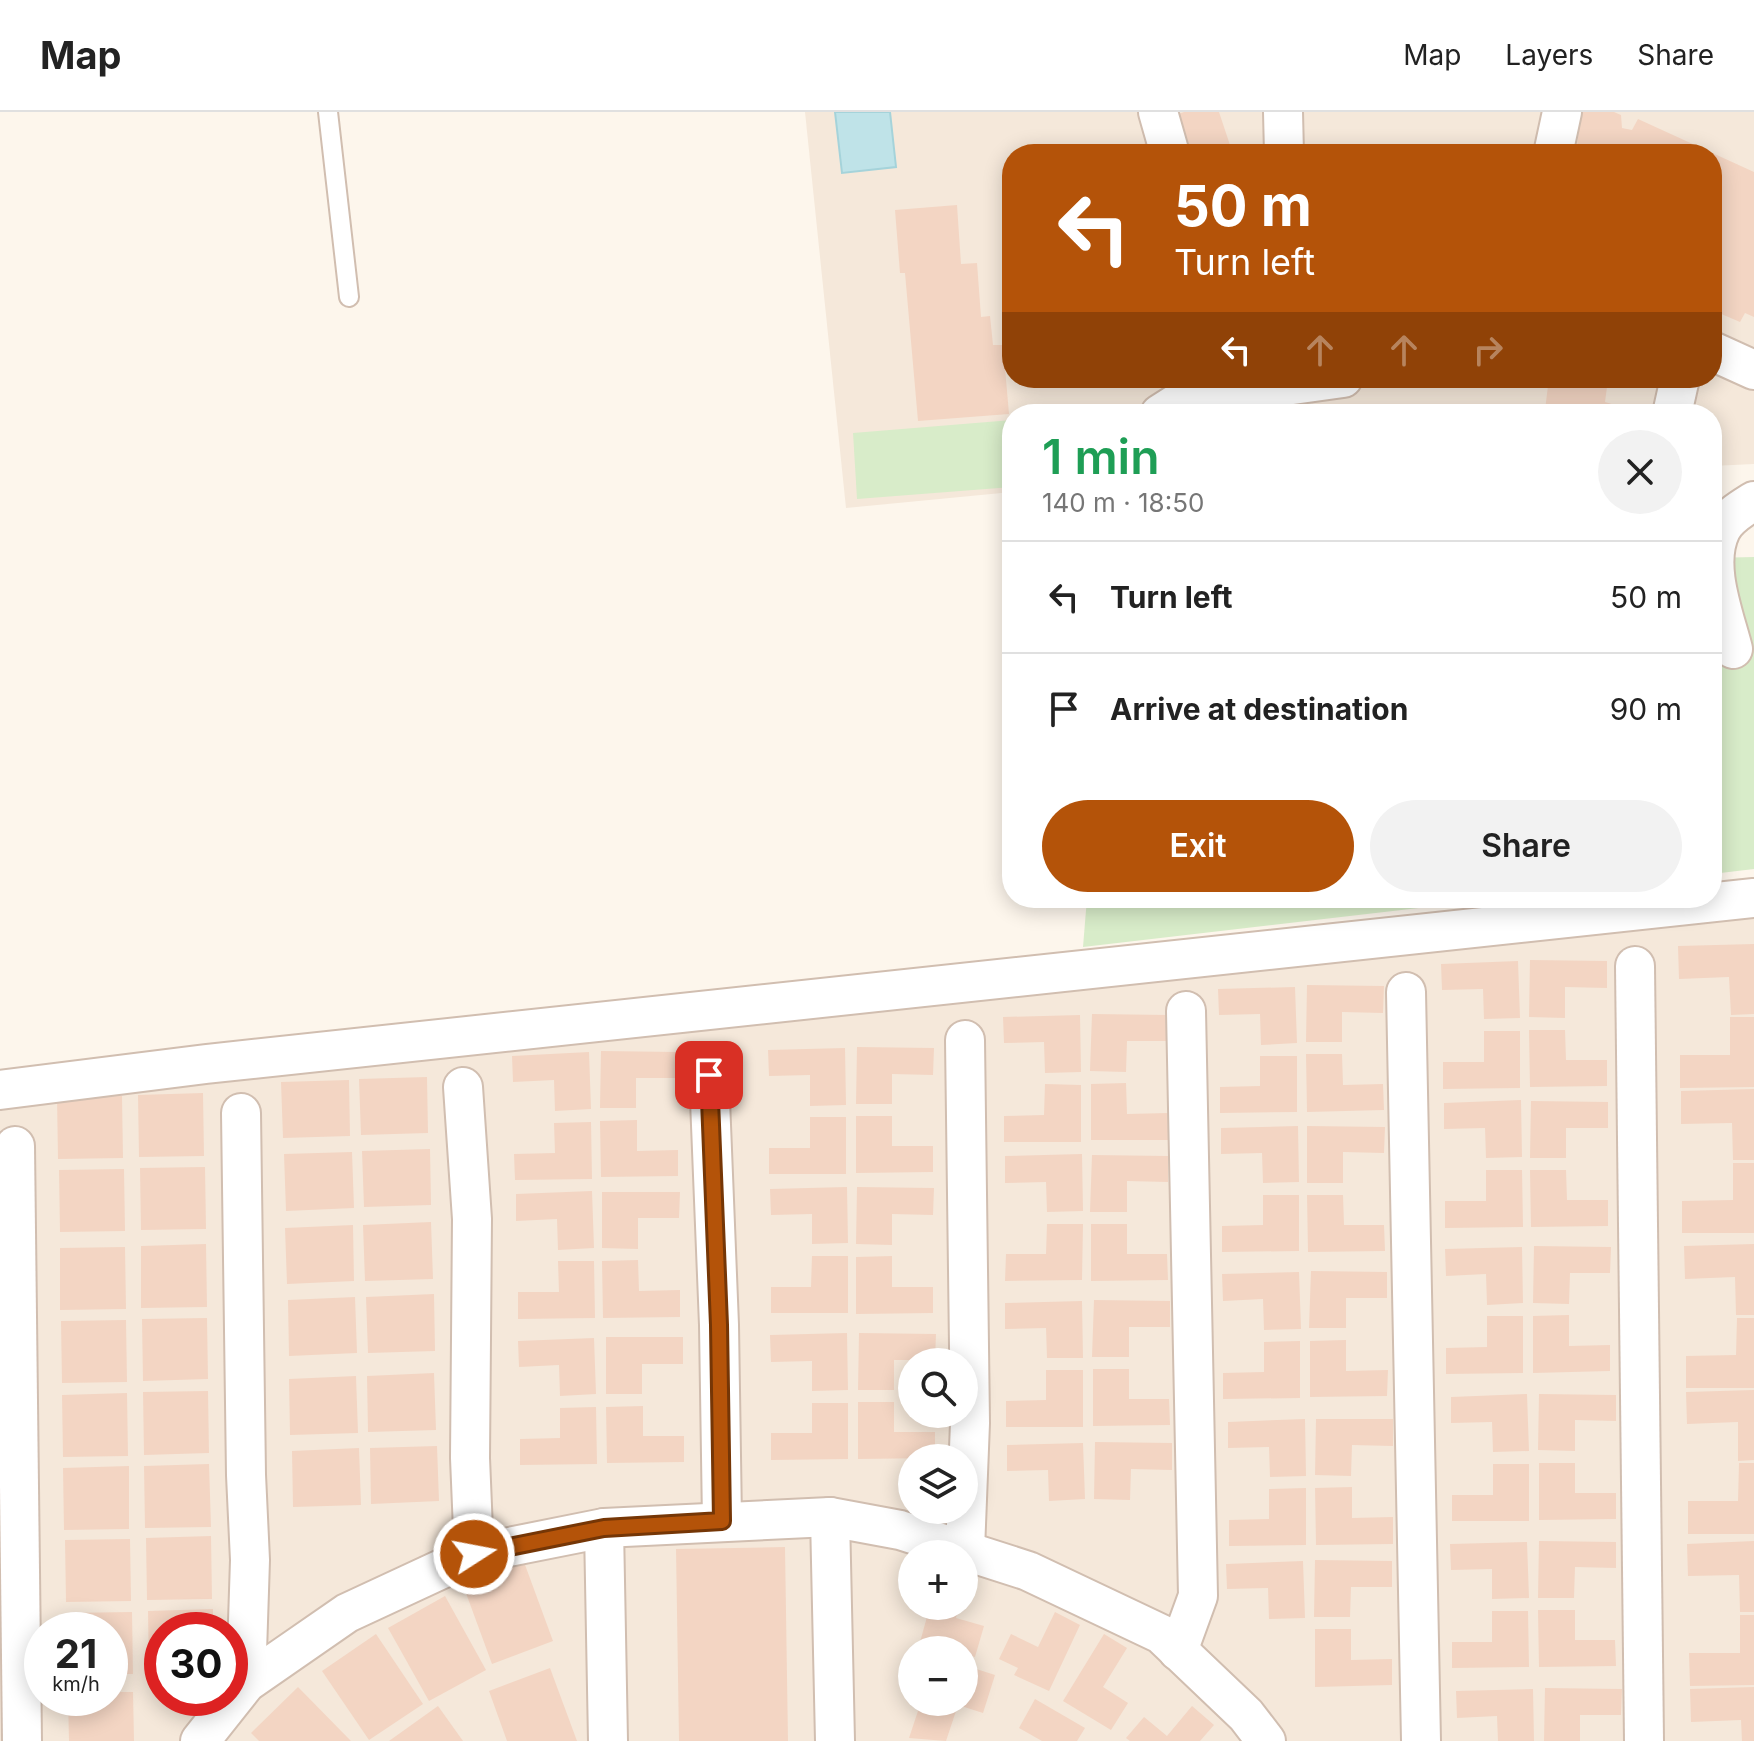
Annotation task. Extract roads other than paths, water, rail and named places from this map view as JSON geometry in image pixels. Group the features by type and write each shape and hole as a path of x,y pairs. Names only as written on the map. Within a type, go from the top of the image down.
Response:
{"street":[{"path":"1158,112 1167,144"},
{"path":"1281,144 1283,112"},
{"path":"1555,144 1562,112"},
{"path":"1722,356 1754,370"},
{"path":"1176,404 1182,400 1270,388"},
{"path":"1722,529 1737,512 1754,501"},
{"path":"1722,603 1733,649"},
{"path":"1722,901 1754,898"},
{"path":"0,1090 222,1062 1661,908"},
{"path":"1635,966 1644,1741"},
{"path":"1406,992 1421,1741"},
{"path":"1178,1651 1198,1596 1186,1011"},
{"path":"965,1040 970,1423 965,1540"},
{"path":"709,1075 719,1325 722,1521"},
{"path":"463,1087 472,1219 470,1458 474,1554"},
{"path":"241,1113 250,1560 248,1622"},
{"path":"15,1146 22,1741"},
{"path":"830,1517 835,1741"},
{"path":"248,1682 347,1613 474,1554 604,1528 830,1517 900,1530 932,1540"},
{"path":"604,1528 608,1741"},
{"path":"978,1554 1028,1571 1161,1634 1246,1715 1266,1741"},
{"path":"200,1741 220,1716"}],"lane":[{"path":"328,112 349,297"}],"water":[{"path":"835,112 890,112 896,167 842,173"}]}
